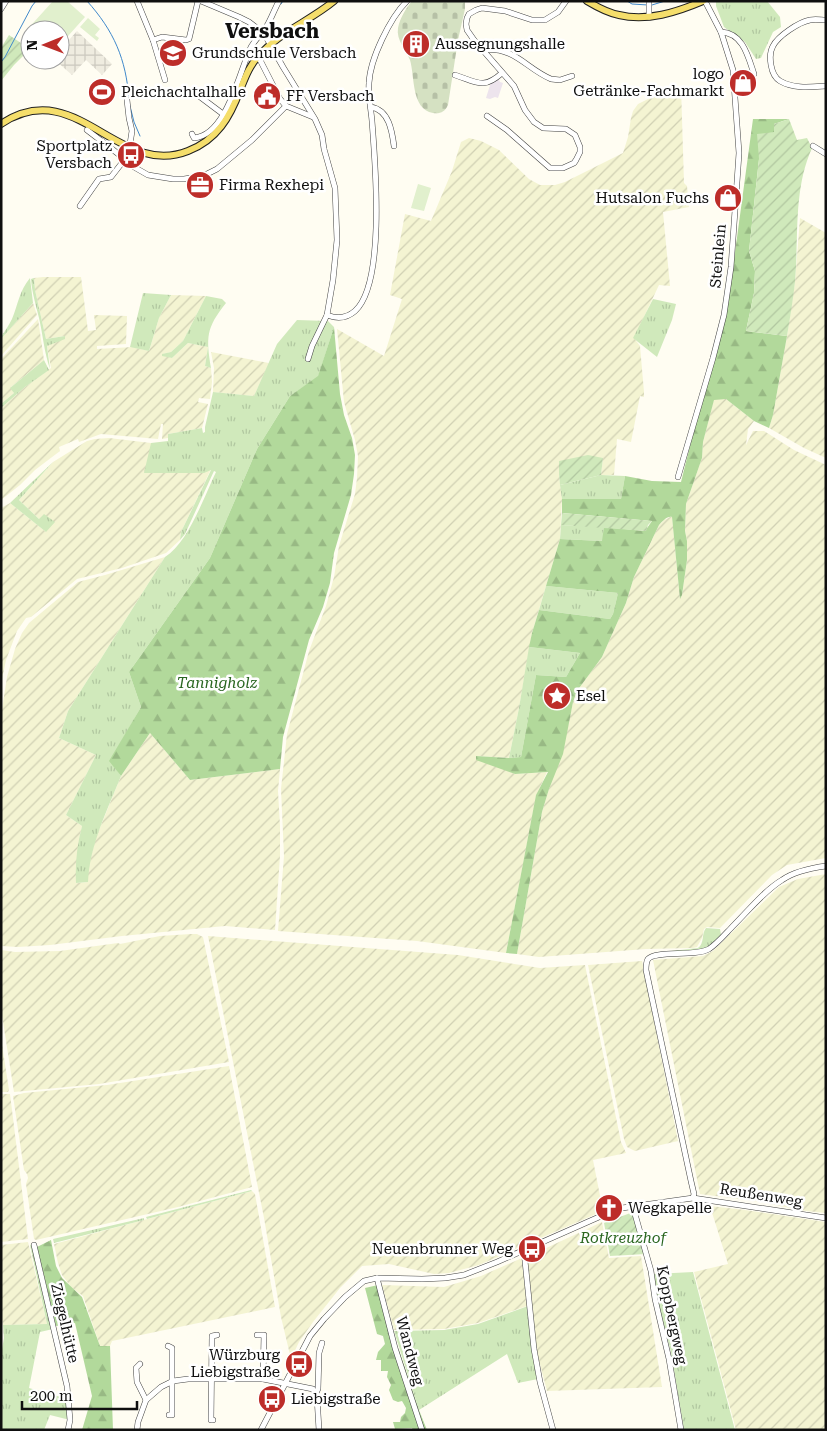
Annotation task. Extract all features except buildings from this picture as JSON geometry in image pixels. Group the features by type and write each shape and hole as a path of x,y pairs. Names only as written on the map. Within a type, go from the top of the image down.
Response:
{"main road":[{"path":"1,124 12,117 24,113 43,110 66,113 89,128 151,155 175,155 188,152 207,141 220,130 229,116 248,71 258,56 282,35 312,18 334,1"},
{"path":"587,1 617,15 625,16 649,8 679,11 704,1"}],"street":[{"path":"1,9 6,1"},
{"path":"137,1 153,40 166,80"},
{"path":"153,40 162,37 189,39 200,1 249,22 262,32 314,117 322,135 332,175 336,204 337,240 330,316 312,346 308,359"},
{"path":"216,1 219,8"},
{"path":"330,316 341,318 348,316 358,308 366,294 370,280 373,266 377,202 369,83 372,66 379,47 391,23 407,1"},
{"path":"487,116 507,130 550,168 563,168 574,163 578,157 580,147 575,135 566,129 546,129 537,124 525,110 514,86 482,50 466,27 468,16 475,10 482,8 542,21 555,15 566,1"},
{"name":"Steinlein","path":"678,477 724,315 731,267 739,153 734,75 721,32 704,1"},
{"path":"192,134 194,138 203,135 216,124 223,114 250,49 266,28 278,2"},
{"path":"826,20 810,20 792,28 774,44 770,57 773,72 782,82 802,87 826,86"},
{"path":"721,32 728,33 740,40 754,74"},
{"path":"482,50 496,49 507,52 552,80 560,80 572,76"},
{"path":"258,56 280,99 286,106 314,117"},
{"path":"456,75 479,83 486,83 494,80 502,73"},
{"path":"199,96 223,114"},
{"path":"80,206 99,179 111,177 125,159 132,131 128,118 127,100"},
{"path":"89,128 125,159 127,163 137,169 164,178 184,179 203,176 224,165 286,106"},
{"path":"371,107 374,107 387,118 394,146"},
{"path":"813,146 826,154"},
{"path":"693,1198 694,1194 646,963 649,958 656,955 701,952 710,948 769,890 782,880 797,872 826,866"},
{"name":"Reußenweg","path":"378,1278 445,1278 476,1272 601,1216 633,1206 693,1198 826,1218"},
{"name":"Koppbergweg","path":"633,1206 651,1271 681,1430"},
{"name":"Ziegelhütte","path":"34,1245 67,1386 70,1406 68,1430"},
{"path":"524,1250 534,1349 540,1382 553,1430"},
{"path":"261,1430 284,1384 316,1329 359,1284 378,1278"},
{"name":"Wandweg","path":"378,1278 395,1348 422,1430"},
{"path":"213,1420 211,1420 212,1336 216,1335"},
{"path":"258,1335 264,1335 263,1379"},
{"path":"320,1430 316,1393 318,1389 319,1353 322,1342"},
{"path":"168,1346 172,1348 173,1382 172,1415 169,1415"},
{"path":"140,1364 136,1368 137,1382 146,1400"},
{"path":"136,1430 146,1400 161,1387 173,1382 211,1378 263,1379 310,1388 316,1393"}],"shaded area":[{"path":"77,31 112,64 102,75 86,60 72,75 66,70 70,70 70,39"},
{"path":"498,78 503,83 498,98 486,98 491,82"}],"green space":[{"path":"53,1 67,1 85,17 70,34 70,20 36,20"},
{"path":"412,1 465,1 448,105 440,113 426,110 417,99 410,60 398,37 400,21"},
{"path":"716,1 767,1 780,17 781,27 773,32 761,58 756,59 745,42 724,27"},
{"path":"88,18 100,29 95,35 99,38 97,41 80,27"},
{"path":"9,35 20,42 20,59 1,81 1,48"},
{"path":"681,86 684,183 687,186 689,207 663,212 670,286 659,285 634,338 640,346 644,397 640,396 631,442 617,439 614,475 601,475 603,458 559,475 562,499 560,539 532,633 509,758 476,756 515,774 547,772 536,796 506,953 417,941 278,931 284,856 281,789 287,734 309,651 326,606 334,577 339,546 355,494 357,478 358,456 344,402 337,329 384,356 402,299 390,295 405,214 431,221 452,171 461,142 469,138 481,141 499,150 529,179 540,185 555,185 565,182 623,153 633,111 638,104"},
{"path":"753,119 789,119 774,124 774,132 759,159 749,251 755,271 754,293 746,331 787,336 773,415 769,428 754,421 726,399 714,400 703,442 702,458 686,504 687,560 682,595 680,599 672,517 670,517 659,525 634,577 626,603 602,657 577,691 573,702 563,754 542,812 517,954 506,953 536,795 548,772 515,774 476,760 476,756 521,757 536,675 566,677 580,653 529,647 539,610 610,619 613,614 618,593 546,586 560,539 602,541 604,527 645,531 652,521 562,513 562,499 621,499 625,476 652,481 681,482 731,282"},
{"path":"789,119 797,140 807,138 812,148 806,164 799,197 795,282 787,336 746,331 754,293 755,271 749,251 759,159 757,134 774,132 774,124"},
{"path":"418,184 431,188 424,211 411,208"},
{"path":"800,218 826,233 826,458 769,428 773,415 795,282"},
{"path":"81,277 88,331 96,330 94,315 127,316 126,344 97,346 97,349 133,347 149,351 159,318 171,295 206,296 183,341 171,352 162,355 172,358 188,343 208,347 205,366 211,368 210,399 199,398 198,402 208,404 202,428 168,434 168,438 162,439 163,424 161,424 158,439 101,434 79,442 78,439 59,447 60,451 1,500 1,408 51,368 47,346 65,336 46,339 34,278"},
{"path":"30,278 33,303 1,339 12,319 23,288"},
{"path":"34,278 46,339 65,336 65,339 47,346 50,369 32,289 31,279"},
{"path":"143,293 171,295 159,318 149,351 130,347"},
{"path":"206,296 222,299 226,303 211,326 208,347 188,343 172,358 162,356 162,354 171,352 183,341"},
{"path":"653,299 676,304 672,320 657,357 633,338"},
{"path":"33,303 37,315 1,356 1,339"},
{"path":"38,319 44,360 11,387 14,393 1,404 1,359"},
{"path":"297,320 328,321 334,327 318,377 290,396 257,449 210,558 129,672 141,707 110,761 121,776 96,841 89,868 88,882 76,883 77,854 82,826 66,815 96,755 59,738 68,711 165,557 188,531 216,472 214,471 185,534 180,540 181,532 211,470 204,473 144,473 151,443 168,441 168,434 202,428 203,433 205,432 213,392 254,396 277,344"},
{"name":"Tannigholz","path":"334,327 340,394 355,455 354,474 351,495 334,553 330,583 323,607 309,640 283,737 280,769 190,780 150,733 121,776 109,761 141,707 129,672 210,558 257,449 290,396 318,376"},
{"path":"208,347 208,348 211,368 205,366"},
{"path":"211,352 269,363 254,396 213,392 214,368"},
{"path":"44,360 49,370 25,387 1,408 1,404 14,393 10,388"},
{"path":"714,399 726,399 754,421 748,429 746,445 753,431 764,431 794,450 826,465 826,858 787,865 772,875 720,928 707,927 704,929 697,947 539,957 517,954 542,812 568,726 573,702 577,691 602,657 626,603 634,577 659,525 670,517 672,517 680,598 682,595 687,560 686,504 702,458 703,442"},
{"path":"109,438 151,443 151,447 211,469 181,532 180,540 166,553 122,568 77,579 31,617 26,618 17,631 6,660 1,684 1,508 10,503 46,532 39,519 19,500 53,462 87,441"},
{"path":"588,455 603,458 601,475 560,485 559,461"},
{"path":"53,462 19,500 39,519 44,514 55,522 46,532 10,503"},
{"path":"601,475 625,476 621,499 562,499 560,485"},
{"path":"562,513 652,521 646,531 561,525"},
{"path":"561,525 604,527 603,541 560,539"},
{"path":"165,557 68,711 59,738 96,755 66,815 82,826 79,840 76,883 88,882 88,870 95,840 121,776 150,733 190,780 280,769 278,791 280,856 275,930 225,926 50,945 1,946 1,716 7,677 15,649 29,623 78,582"},
{"path":"546,586 618,593 613,614 610,619 539,610"},
{"path":"529,647 580,653 566,677 536,675 521,757 509,758 519,708"},
{"path":"826,874 826,1213 700,1194 653,960 703,956 713,951 779,887 798,879"},
{"path":"706,928 720,929 721,935 709,946 698,951 654,953 698,948 702,944"},
{"path":"197,934 203,937 229,1062 99,1084 14,1092 1,1009 1,950 15,952 60,951 120,944 160,936"},
{"path":"208,936 458,955 540,968 585,965 621,1142 626,1153 593,1160 603,1211 479,1265 449,1273 434,1274 389,1264 362,1266 340,1288 313,1322 299,1342 291,1359 281,1317 264,1218"},
{"path":"642,961 678,1141 635,1151 627,1147 624,1139 588,965"},
{"path":"1,1038 9,1090 8,1092 1,1092"},
{"path":"229,1066 252,1187 178,1207 34,1239 26,1184 28,1178 24,1170 13,1096 24,1093 107,1085"},
{"path":"1,1094 10,1094 28,1239 1,1242"},
{"path":"251,1190 147,1219 146,1217"},
{"path":"252,1191 255,1194 275,1307 112,1341 110,1346 100,1346 83,1296 71,1287 62,1275 54,1244"},
{"path":"710,1206 826,1222 826,1430 736,1430 694,1272 728,1264"},
{"name":"Rotkreuzhof","path":"633,1212 646,1254 610,1256 604,1223"},
{"path":"144,1218 144,1220 54,1243 53,1239"},
{"path":"602,1222 609,1258 641,1256 662,1387 547,1391 537,1353 527,1257"},
{"path":"51,1240 56,1266 62,1278 82,1297 100,1346 110,1346 113,1430 82,1430 92,1396 75,1323 56,1326 37,1247"},
{"path":"28,1242 47,1324 3,1325 1,1313 1,1245"},
{"path":"32,1244 53,1329 40,1332 29,1388 68,1399 70,1420 50,1415 44,1430 1,1430 3,1325 47,1324 30,1245"},
{"path":"522,1258 527,1306 478,1323 444,1329 394,1330 382,1285 444,1287 481,1276"},
{"path":"693,1272 735,1430 684,1430 671,1352 658,1304 654,1274"},
{"path":"378,1285 395,1349 399,1350 427,1430 413,1430 412,1428 395,1429 393,1422 400,1422 406,1408 402,1401 393,1400 389,1390 391,1385 387,1377 388,1371 381,1371 381,1360 376,1360 378,1352 385,1344 383,1336 377,1334 365,1288"},
{"path":"528,1306 538,1379 518,1383 507,1354 419,1410 394,1331 444,1330 478,1324"}],"waterway":[{"path":"1,62 36,1"},
{"path":"87,1 105,23 117,46 125,71 129,99"},
{"path":"627,1 632,4 648,5"},
{"path":"652,5 665,1"},
{"path":"130,106 140,136"}],"place":[{"name":"Aussegnungshalle","path":"416,44"},
{"name":"Grundschule Versbach","path":"173,53"},
{"name":"logo Getränke-Fachmarkt","path":"743,83"},
{"name":"Pleichachtalhalle","path":"102,92"},
{"name":"FF Versbach","path":"267,96"},
{"name":"Sportplatz Versbach","path":"131,155"},
{"name":"Firma Rexhepi","path":"200,185"},
{"name":"Hutsalon Fuchs","path":"728,198"},
{"name":"Esel","path":"557,696"},
{"name":"Wegkapelle","path":"609,1208"},
{"name":"Neuenbrunner Weg","path":"532,1249"},
{"name":"Würzburg Liebigstraße","path":"299,1364"},
{"name":"Liebigstraße","path":"272,1399"}],"district":[{"name":"Versbach","path":"272,31"}]}
